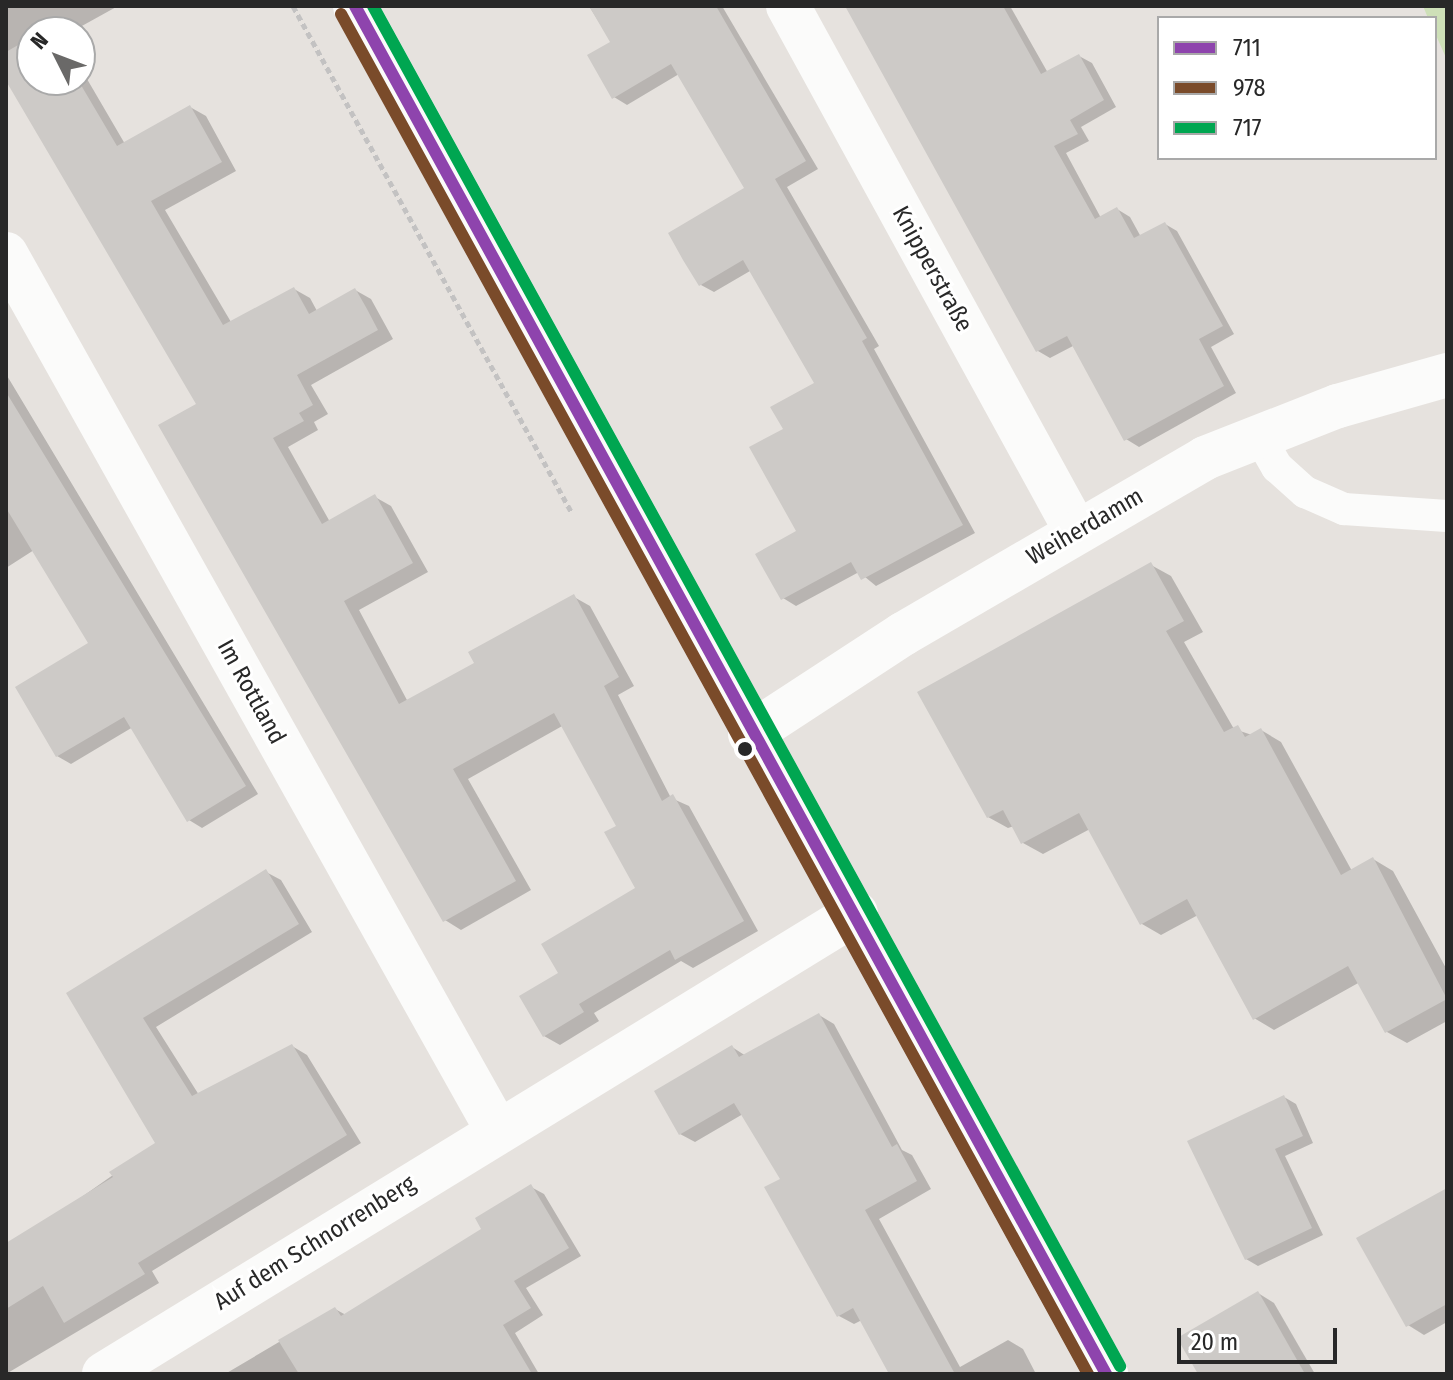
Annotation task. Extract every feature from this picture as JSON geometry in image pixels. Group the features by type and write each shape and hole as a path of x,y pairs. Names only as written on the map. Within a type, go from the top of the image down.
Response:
{"street":[{"path":"355,6 750,734 856,913 1106,1374"},
{"name":"Knipperstraße","path":"788,6 1076,531"},
{"name":"Im Rottland","path":"6,254 497,1130"},
{"name":"Weiherdamm","path":"750,734 903,634 1205,458 1338,406 1447,375"},
{"name":"Auf dem Schnorrenberg","path":"104,1374 497,1130 856,913"}],"lane":[{"path":"1259,436 1277,467 1305,492 1344,509 1447,516"}],"green space":[{"path":"1423,6 1447,6 1447,60 1437,38 1437,16 1427,16"}],"building":[{"path":"589,6 716,6 806,161 775,179 867,338 862,341 963,525 861,580 851,562 781,600 755,554 796,531 749,447 783,429 770,407 814,383 743,260 699,286 683,260 668,233 744,188 671,64 612,99 587,55 610,42"},
{"path":"845,6 1003,6 1041,74 1079,54 1104,100 1070,120 1078,134 1054,146 1095,219 1117,207 1134,238 1165,222 1223,326 1199,339 1224,386 1124,441 1067,336 1036,352"},
{"path":"16,46 16,96 87,96 117,146 190,105 222,162 151,201 223,325 294,287 309,314 355,288 378,330 297,375 313,405 299,413 304,421 273,438 322,524 375,494 413,563 344,601 399,704 474,663 468,652 574,594 619,677 604,686 662,801 673,794 744,921 675,960 670,950 579,1004 584,1012 543,1037 519,996 558,973 541,944 635,888 604,832 616,826 554,713 453,769 516,881 443,922 158,425 196,404 6,81 6,52"},
{"path":"6,392 246,786 187,822 124,717 56,757 15,687 88,643 6,508"},
{"path":"1151,562 1184,621 1166,631 1224,732 1238,725 1245,737 1261,728 1341,875 1373,857 1447,999 1385,1033 1348,966 1253,1020 1187,899 1140,925 1079,813 1021,844 1003,810 987,818 917,692"},
{"path":"266,869 299,924 143,1018 192,1096 292,1044 347,1135 138,1263 145,1274 64,1323 43,1286 6,1309 6,1243 113,1177 109,1172 155,1143 66,993"},
{"path":"819,1013 892,1147 897,1144 917,1181 865,1210 955,1374 889,1374 853,1308 837,1317 764,1187 780,1179 734,1103 679,1135 654,1091 732,1045 739,1057"},
{"path":"1284,1095 1303,1136 1275,1149 1312,1228 1245,1260 1187,1141"},
{"path":"531,1184 569,1248 514,1281 531,1308 503,1325 532,1374 299,1374 278,1340 335,1307 341,1316 481,1229 475,1218"},
{"path":"1447,1188 1447,1304 1406,1327 1356,1238"},
{"path":"1258,1291 1305,1374 1198,1374 1177,1338"}],"transit line":[{"name":"711","path":"355,6 1106,1374"},
{"name":"717","path":"373,6 1120,1366"},
{"name":"978","path":"341,14 1088,1374"}]}
